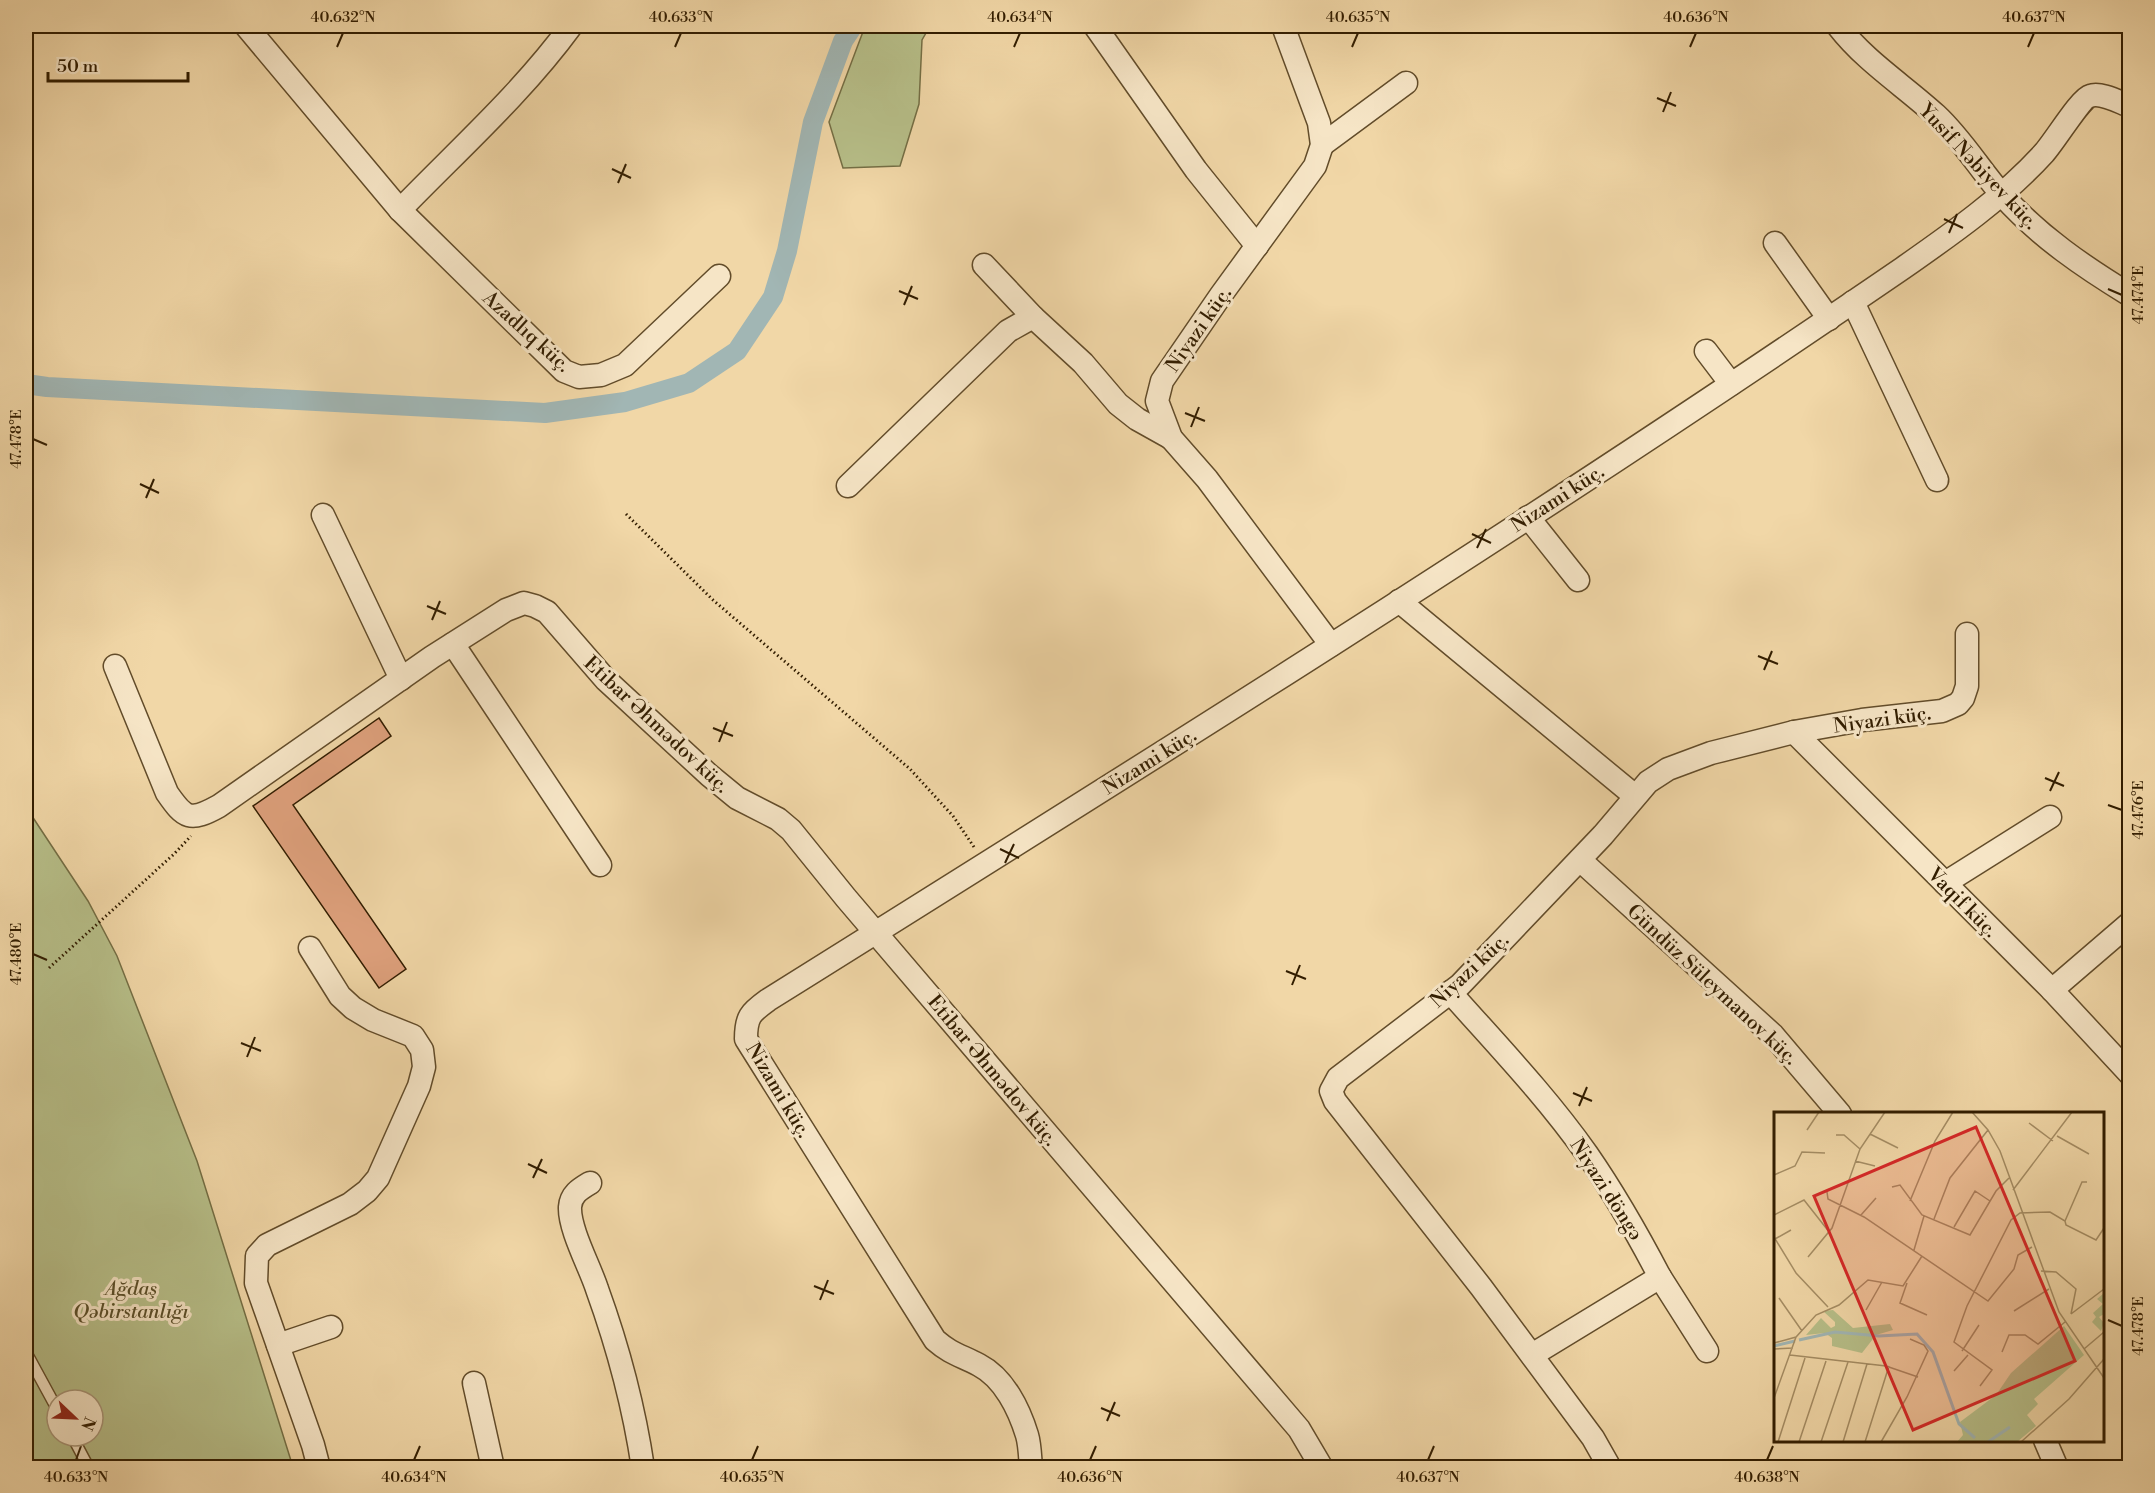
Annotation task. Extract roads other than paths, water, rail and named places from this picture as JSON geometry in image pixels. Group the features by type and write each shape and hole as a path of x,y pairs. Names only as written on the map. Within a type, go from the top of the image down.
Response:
{"street":[{"name":"Azadlıq küç.","path":"246,26 399,210 564,371 579,377 601,375 625,365 719,276"},
{"path":"399,210 524,84 571,26"},
{"path":"1095,26 1196,170 1257,246"},
{"path":"1283,26 1319,123 1322,145 1406,83"},
{"name":"Yusif Nəbiyev küç.","path":"1838,26 1883,72 1937,116 1960,140 2027,222 2076,260 2130,295"},
{"name":"Nizami küç.","path":"1031,1467 1028,1437 1013,1401 1000,1381 980,1365 950,1353 935,1340 746,1039 746,1023 755,1010 1230,711 1829,319 1959,229 2021,178 2055,140 2085,98 2095,94 2130,106"},
{"name":"Niyazi küç.","path":"1322,145 1315,166 1162,381 1158,401 1171,438 1207,479 1331,645"},
{"path":"1775,243 1829,319"},
{"path":"984,265 1083,363 1118,404 1137,419 1171,438"},
{"path":"1853,302 1937,480"},
{"path":"848,486 1008,332 1034,317"},
{"path":"1707,351 1731,384"},
{"path":"323,515 401,679"},
{"path":"1528,517 1578,580"},
{"path":"1399,601 1635,796"},
{"name":"Etibar Əhmədov küç.","path":"115,666 167,793 179,811 191,816 201,816 219,807 401,679 506,610 524,603 547,612 606,680 709,775 737,798 778,819 791,830 1299,1429 1322,1467"},
{"name":"Niyazi küç.","path":"1610,1467 1593,1438 1482,1287 1335,1101 1331,1091 1338,1078 1460,985 1580,860 1648,782 1668,769 1711,753 1794,732 1862,720 1942,711 1958,704 1967,686 1967,634"},
{"path":"453,644 600,865"},
{"name":"Vaqif küç.","path":"1794,732 2052,990 2130,1074"},
{"path":"1945,883 2050,817"},
{"name":"Gündüz Süleymanov küç.","path":"1580,860 1773,1035 1839,1112"},
{"path":"2052,990 2130,924"},
{"path":"310,948 340,996 353,1008 373,1020 412,1036 422,1050 424,1067 419,1086 378,1178 368,1191 350,1204 267,1245 256,1256 256,1283 319,1467"},
{"name":"Niyazi döngə","path":"1450,992 1537,1090 1587,1154 1707,1351"},
{"path":"590,1184 572,1197 571,1220 617,1349 643,1467"},
{"path":"1532,1355 1660,1277"},
{"path":"278,1345 331,1327"},
{"path":"474,1383 493,1467"},
{"path":"2046,1442 2057,1467"}],"lane":[{"path":"26,1352 46,1388"},
{"path":"79,1448 89,1467"}],"waterway":[{"path":"26,384 47,387 545,413 625,402 689,383 737,351 773,297 787,251 813,122 843,41 853,26"}],"park label":[{"name":"Ağdaş Qəbirstanlığı","path":"131,1300"}]}
